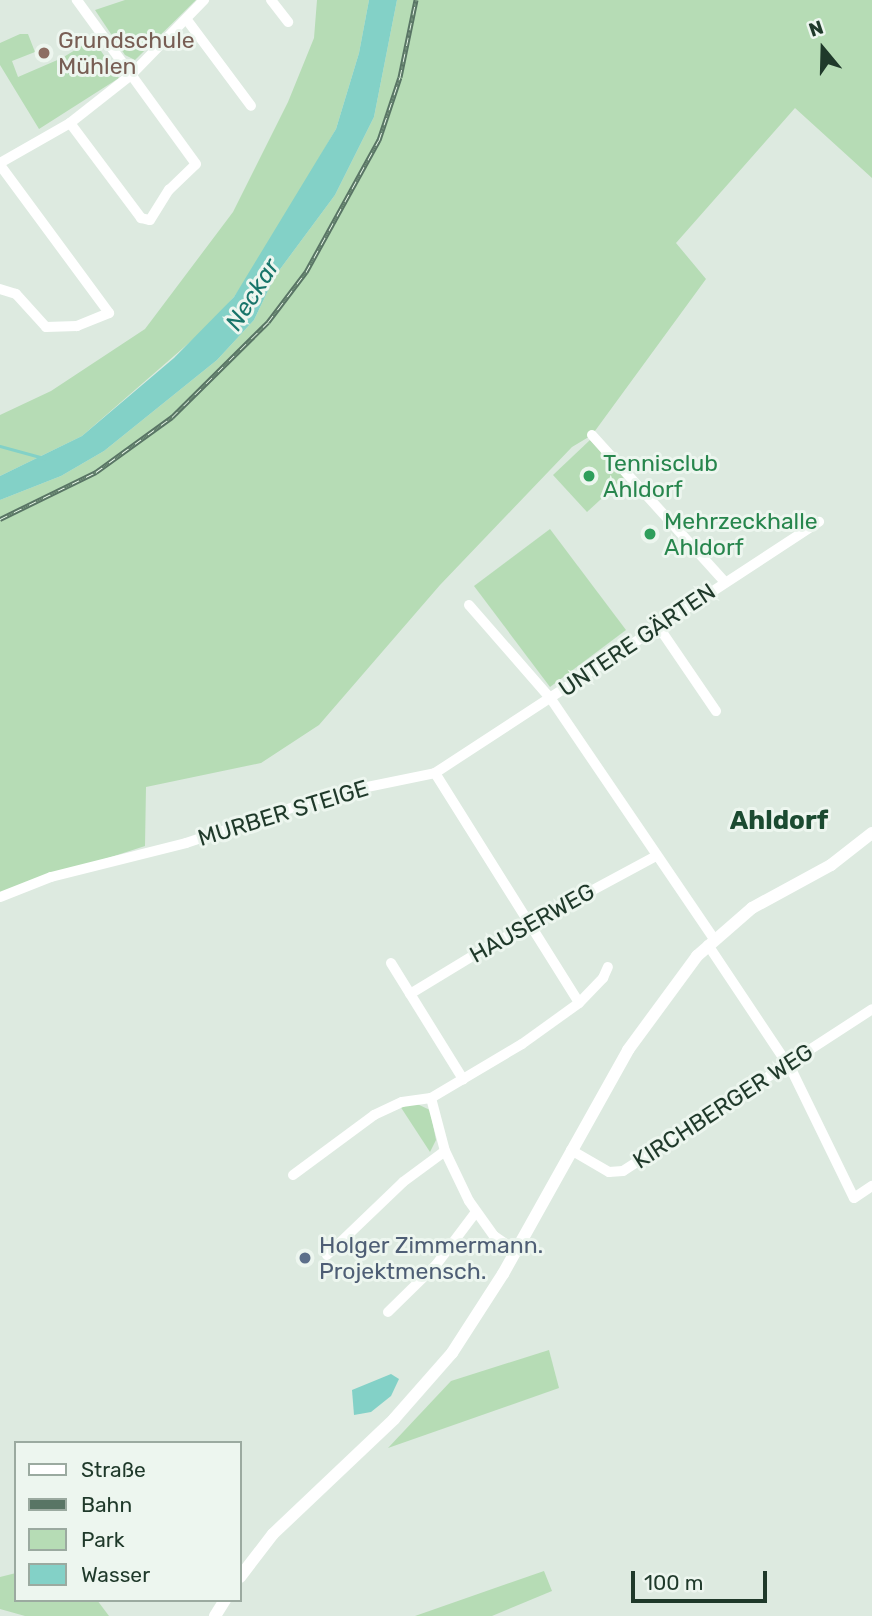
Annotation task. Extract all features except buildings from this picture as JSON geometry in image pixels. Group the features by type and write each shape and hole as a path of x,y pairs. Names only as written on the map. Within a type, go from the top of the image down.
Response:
{"street":[{"path":"70,123 141,218 150,220 169,190 196,164 77,0"},
{"path":"0,289 16,295 46,327 77,326 109,313 0,164 70,123 131,75 204,0"},
{"path":"271,0 288,22"},
{"path":"187,20 251,106"},
{"name":"UNTERE GÄRTEN","path":"592,435 724,581"},
{"name":"UNTERE GÄRTEN","path":"551,699 724,581 819,522"},
{"path":"468,605 551,699 656,856 788,1063 854,1198 872,1186"},
{"path":"657,626 716,711"},
{"name":"MURBER STEIGE","path":"0,897 51,877 186,843 333,794 435,773 551,699"},
{"path":"435,773 579,1003"},
{"path":"242,1574 273,1534 394,1419 452,1353 651,1015 711,942 752,908 839,860 872,833"},
{"name":"HAUSERWEG","path":"410,994 529,924 656,856"},
{"path":"391,963 463,1079"},
{"path":"293,1175 374,1115 402,1102 431,1098 579,1003 603,978 608,967"},
{"name":"KIRCHBERGER WEG","path":"571,1150 609,1172 623,1171 872,1009"},
{"path":"431,1098 445,1151 476,1213 494,1236 515,1250"},
{"path":"327,1255 397,1187 445,1151"},
{"path":"388,1312 436,1265 476,1213"}],"green space":[{"path":"125,0 196,0 135,60 125,55 95,10"},
{"path":"317,0 369,0 359,53 336,129 260,259 234,297 205,329 82,436 0,476 0,415 51,391 145,329 233,212 288,102 314,38"},
{"path":"397,0 872,0 872,178 795,108 676,243 706,279 592,435 572,447 440,585 319,725 261,763 146,787 145,846 0,893 0,500 61,476 104,451 217,360 254,320 275,276 335,195 374,117"},
{"path":"20,34 28,34 35,52 12,61 18,77 62,58 93,39 119,78 39,129 0,65 0,43"},
{"name":"Tennisclub Ahldorf","path":"590,440 624,478 587,512 553,475"},
{"path":"550,529 626,630 550,687 474,586"},
{"path":"415,1103 430,1110 436,1140 430,1152 400,1106"},
{"path":"549,1350 559,1388 388,1448 451,1381"},
{"path":"544,1571 552,1591 492,1616 415,1616"},
{"path":"14,1574 14,1602 98,1602 109,1616 25,1616 0,1609 0,1577"}],"water":[{"name":"Neckar","path":"369,0 397,0 374,117 335,195 275,276 254,320 217,360 104,451 61,476 0,500 0,476 82,436 174,358 234,297 336,129 359,53"},
{"path":"391,1374 399,1379 391,1396 371,1412 354,1415 352,1390"}],"waterway":[{"path":"0,446 44,458"}],"railway":[{"path":"0,519 96,472 172,417 268,322 306,272 379,140 400,77 416,0"}],"place":[{"name":"Grundschule Mühlen","path":"44,53"},
{"name":"Tennisclub Ahldorf","path":"589,476"},
{"name":"Mehrzeckhalle Ahldorf","path":"650,534"},
{"name":"Holger Zimmermann. Projektmensch.","path":"305,1258"}],"district":[{"name":"Ahldorf","path":"779,821"}]}
